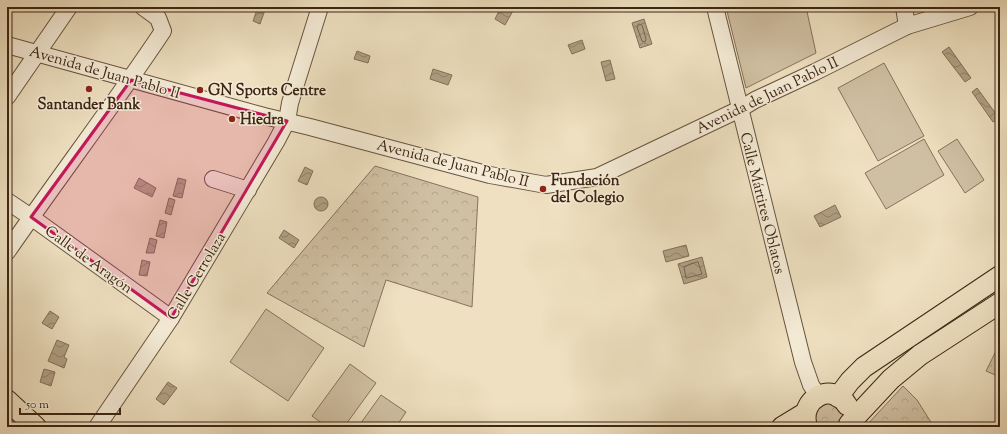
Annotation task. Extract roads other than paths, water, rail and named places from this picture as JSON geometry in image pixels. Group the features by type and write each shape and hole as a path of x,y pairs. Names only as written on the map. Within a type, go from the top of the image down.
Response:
{"main road":[{"path":"838,396 864,367 1000,276"},
{"path":"849,426 891,379 920,355 1000,303"},
{"path":"782,427 806,420 807,406 818,396 825,394 838,396 845,402 849,408 851,416 849,426"},
{"path":"7,400 36,427"}],"street":[{"path":"7,97 70,7"},
{"path":"7,252 31,216 131,80 163,31 158,18 143,7"},
{"name":"Calle Cerrolaza","path":"98,427 171,318 276,142 287,121 290,103 320,7"},
{"name":"Calle Mártires Oblatos","path":"715,7 803,362 811,385 818,396"},
{"path":"904,7 907,26"},
{"name":"Avenida de Juan Pablo II","path":"7,45 131,80 490,175 546,184 597,178 907,26 970,7"},
{"path":"213,179 248,190"},
{"name":"Calle de Aragón","path":"7,201 31,216 171,318"}],"water":[{"path":"258,7 266,7 260,24 253,21"},
{"path":"501,7 511,7 514,9 505,25 495,19"},
{"path":"644,19 652,44 640,48 632,23"},
{"path":"582,40 585,49 572,54 568,45"},
{"path":"949,47 971,78 965,82 942,52"},
{"path":"357,51 370,56 368,63 354,59"},
{"path":"610,60 615,79 606,81 601,62"},
{"path":"433,69 452,75 448,85 430,79"},
{"path":"977,88 999,118 993,122 972,92"},
{"path":"305,167 313,171 307,185 298,181"},
{"path":"139,178 156,188 152,197 134,188"},
{"path":"178,178 186,180 182,198 173,196"},
{"path":"321,197 326,199 328,204 326,209 321,211 316,209 314,204 316,199"},
{"path":"169,198 175,200 171,215 165,213"},
{"path":"835,205 841,217 820,227 814,216"},
{"path":"160,220 167,222 164,238 156,236"},
{"path":"284,230 299,240 294,248 279,238"},
{"path":"150,238 157,240 154,253 146,253"},
{"path":"686,245 689,256 666,262 663,251"},
{"path":"702,257 707,277 684,284 678,264"},
{"path":"142,260 150,262 147,276 139,275"},
{"path":"50,311 59,317 52,329 42,323"},
{"path":"57,340 69,345 64,357 67,359 64,368 48,361"},
{"path":"44,369 55,372 51,386 40,382"},
{"path":"168,382 177,388 164,405 156,399"}],"place":[{"name":"Santander Bank","path":"89,89"},
{"name":"GN Sports Centre","path":"200,90"},
{"name":"Hiedra","path":"232,119"},
{"name":"Fundación del Colegio","path":"543,189"}]}
